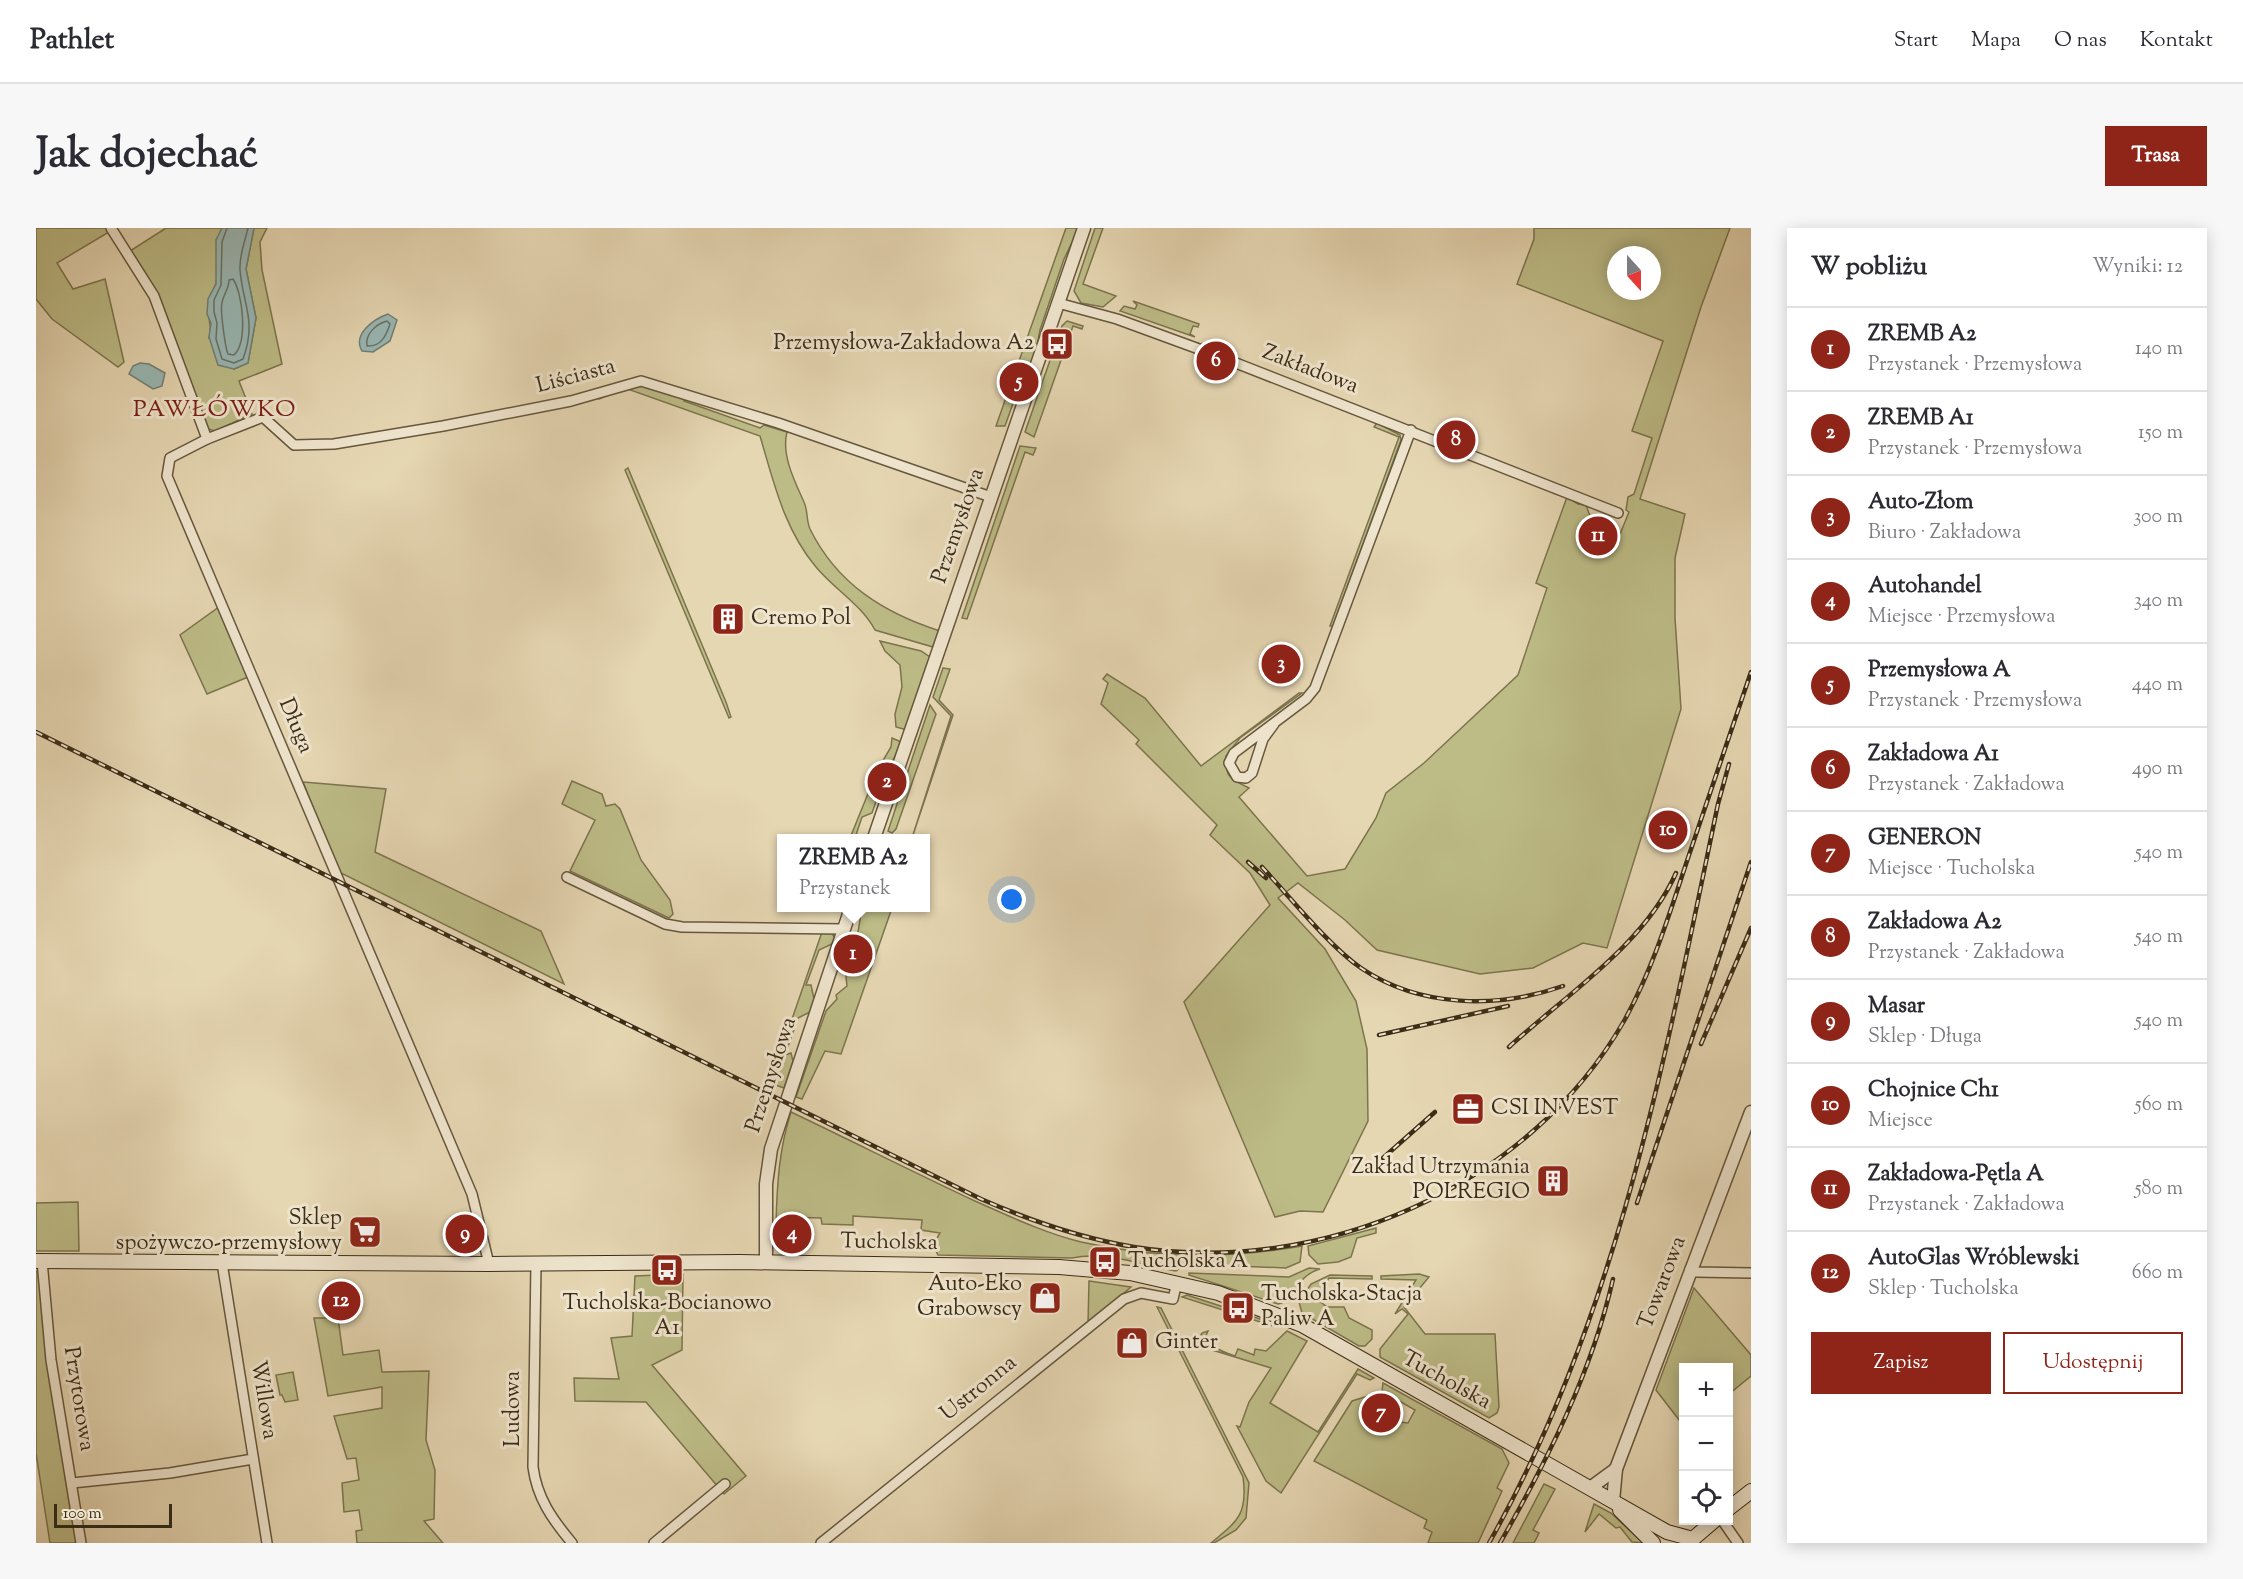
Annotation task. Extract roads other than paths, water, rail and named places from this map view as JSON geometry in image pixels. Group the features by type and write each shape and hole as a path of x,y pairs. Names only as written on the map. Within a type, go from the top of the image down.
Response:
{"main road":[{"name":"Tucholska","path":"39,1261 489,1264 766,1262 1082,1268 1177,1282 1244,1301 1302,1325 1613,1501 1669,1538 1690,1541"},
{"path":"1733,1505 1751,1491"},
{"name":"Tucholska","path":"1613,1501 1653,1543"},
{"path":"1690,1541 1710,1525"}],"street":[{"path":"111,228 154,296 207,438"},
{"name":"Przemysłowa","path":"875,834 1084,228"},
{"name":"Zakładowa","path":"1058,303 1138,326 1411,430 1618,513"},
{"name":"Liściasta","path":"207,438 263,417 294,445 334,444 571,401 641,381 778,423 991,496"},
{"path":"1274,724 1263,739 1251,774 1243,778 1235,776 1229,767 1231,756 1259,732 1274,724 1306,699 1315,688 1411,430"},
{"name":"Długa","path":"207,438 170,458 167,476 472,1194 489,1264"},
{"path":"567,877 666,924 677,927 843,929"},
{"name":"Przemysłowa","path":"766,1262 766,1184 771,1149 849,912"},
{"name":"Towarowa","path":"1613,1501 1616,1469 1751,1112"},
{"name":"Przytorowa","path":"39,1261 51,1359 81,1543"},
{"name":"Willowa","path":"222,1263 267,1543"},
{"name":"Ludowa","path":"536,1263 533,1467 541,1498 555,1523 572,1543"},
{"path":"1690,1269 1697,1272 1751,1273"},
{"name":"Ustronna","path":"821,1543 1124,1299 1142,1293 1173,1299 1177,1282"},
{"path":"72,1483 170,1473 253,1459"},
{"path":"1590,1488 1616,1469"},
{"path":"654,1543 725,1484"},
{"path":"1725,1525 1738,1543"}],"water":[{"path":"222,228 254,228 246,269 256,318 248,363 234,369 218,365 209,337 211,323 207,314 208,299 216,284 216,240"},
{"path":"388,314 397,320 390,341 373,352 362,351 360,339 362,333 371,323"},
{"path":"140,363 149,364 165,373 162,386 153,389 129,374 133,366"}],"railway":[{"path":"36,732 981,1199 1018,1215 1094,1239 1134,1247 1205,1253 1276,1248 1346,1232 1414,1208 1477,1173 1534,1131 1583,1080 1624,1021 1651,963 1667,922 1751,672"},
{"path":"1489,1543 1534,1456 1572,1367 1604,1276 1632,1183 1656,1089 1718,804 1729,764"},
{"path":"1248,862 1266,878"},
{"path":"1637,1203 1751,862"},
{"path":"1262,867 1349,959 1384,981 1408,991 1460,1001 1486,1001 1512,999 1563,986"},
{"path":"1509,1047 1579,988 1624,946 1645,923 1662,899 1676,873"},
{"path":"1701,1044 1751,928"},
{"path":"1379,1035 1508,1006"},
{"path":"1383,1158 1435,1112"},
{"path":"1500,1543 1535,1480 1566,1415 1593,1348 1613,1279"}],"place":[{"name":"Przemysłowa-Zakładowa A2","path":"1057,344"},
{"name":"Zakładowa A1","path":"1216,361"},
{"name":"Przemysłowa A","path":"1019,382"},
{"name":"Zakładowa A2","path":"1456,440"},
{"name":"Zakładowa-Pętla A","path":"1598,536"},
{"name":"Cremo Pol","path":"728,619"},
{"name":"Auto-Złom","path":"1281,664"},
{"name":"ZREMB A1","path":"887,782"},
{"name":"Chojnice Ch1","path":"1668,830"},
{"name":"ZREMB A2","path":"853,954"},
{"name":"CSI INVEST","path":"1468,1109"},
{"name":"Zakład Utrzymania POLREGIO","path":"1553,1181"},
{"name":"Sklep spożywczo-przemysłowy","path":"365,1232"},
{"name":"Masar","path":"465,1234"},
{"name":"Autohandel","path":"792,1234"},
{"name":"Tucholska A","path":"1105,1262"},
{"name":"Tucholska-Bocianowo A1","path":"667,1270"},
{"name":"Auto-Eko Grabowscy","path":"1045,1298"},
{"name":"AutoGlas Wróblewski","path":"341,1301"},
{"name":"Tucholska-Stacja Paliw A","path":"1238,1308"},
{"name":"Ginter","path":"1132,1343"},
{"name":"GENERON","path":"1381,1413"}],"district":[{"name":"PAWŁÓWKO","path":"215,410"}]}
